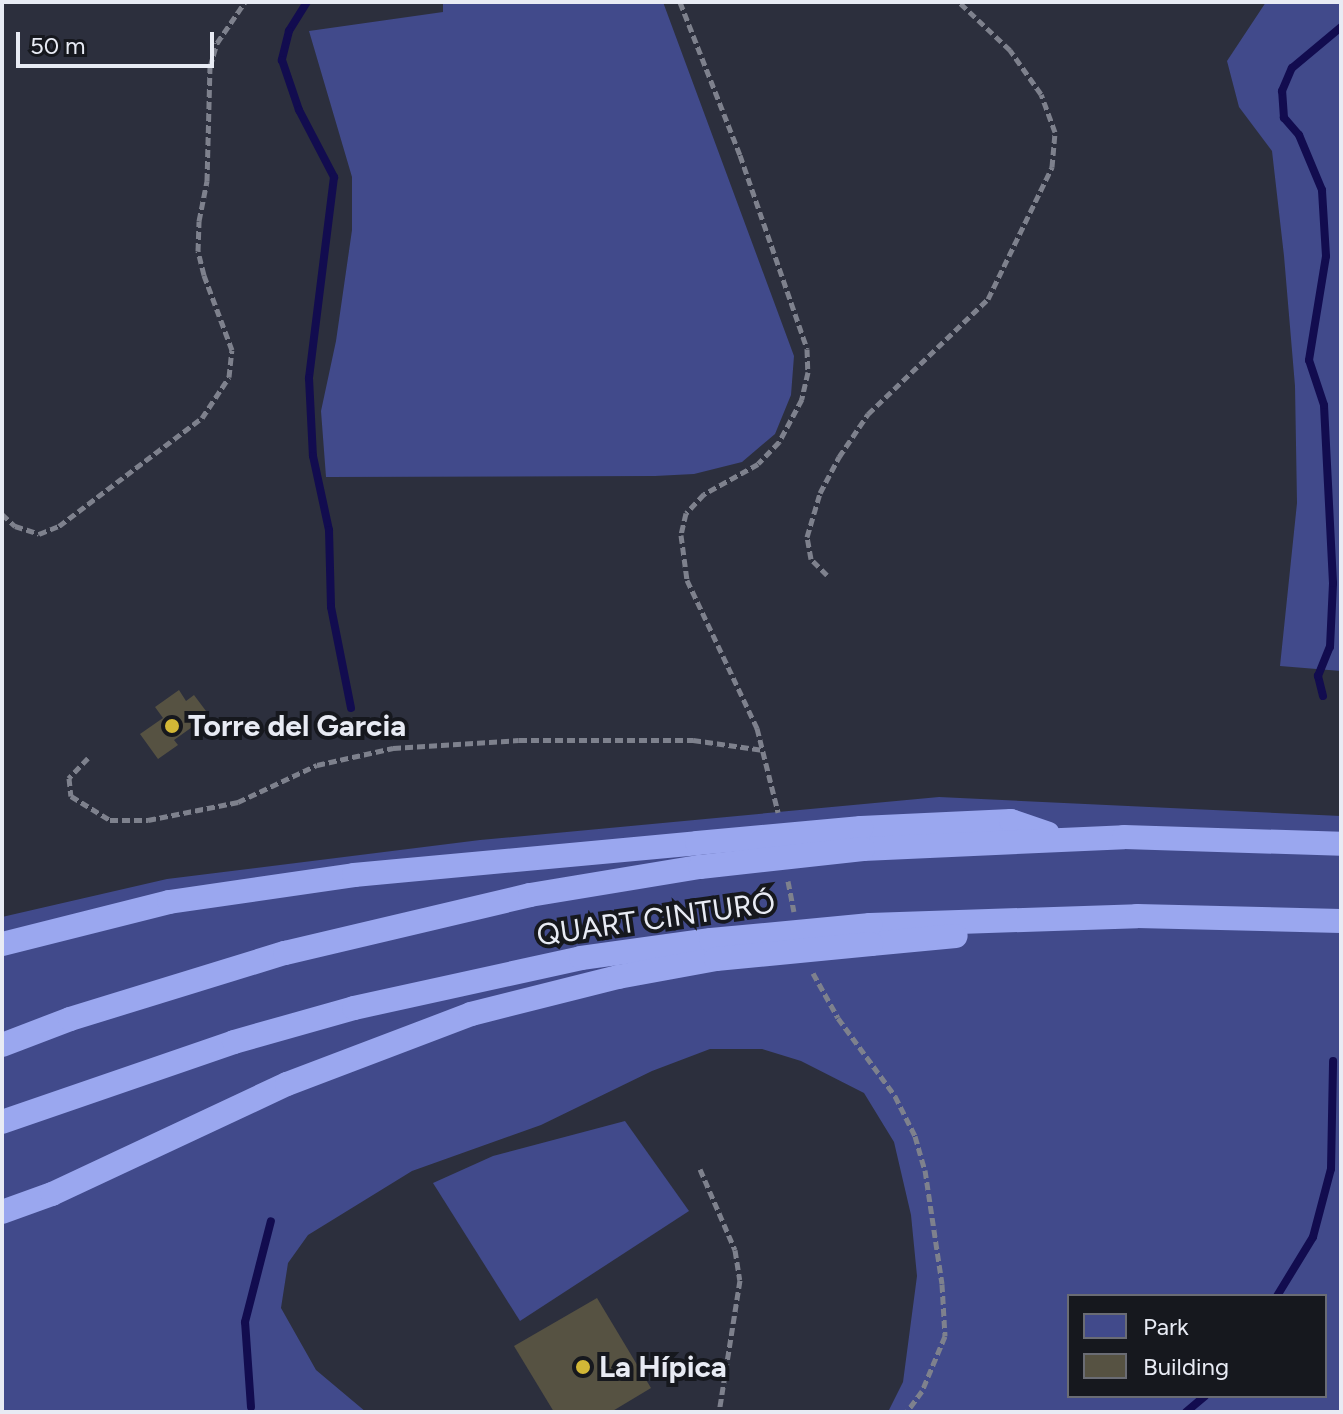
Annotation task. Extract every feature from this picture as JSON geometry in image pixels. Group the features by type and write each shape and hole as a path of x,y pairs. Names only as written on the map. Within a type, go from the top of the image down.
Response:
{"highway":[{"name":"QUART CINTURÓ","path":"2,1045 85,1014 285,953 698,855 862,838 1236,838 1341,844"},
{"path":"2,944 169,902 339,877 698,855"},
{"name":"QUART CINTURÓ","path":"2,1122 191,1056 354,1008 581,958 713,950 1032,918 1137,916 1341,921"},
{"path":"2,1212 52,1194 287,1084 471,1014 713,950"}],"path":[{"path":"2,514 15,526 39,534 59,526 202,418 229,377 232,350 204,275 198,251 199,221 207,181 210,67 217,43 245,2"},
{"path":"680,2 740,155 804,337 808,359 802,399 779,442 758,464 704,494 686,513 682,523 683,566 693,598 743,698 763,750 780,822"},
{"path":"827,575 811,559 807,537 820,493 839,457 868,414 988,299 1052,167 1055,132 1041,94 1010,50 959,2"},
{"path":"88,758 69,778 71,796 110,820 148,820 238,802 317,765 393,748 519,740 693,740 763,750"},
{"path":"787,868 794,915"},
{"path":"808,963 838,1018 895,1096 915,1136 925,1170 943,1296 945,1336 922,1391 907,1412"},
{"path":"700,1169 735,1250 740,1280 719,1412"}],"green space":[{"path":"443,2 663,2 794,356 791,395 775,434 742,462 694,474 655,476 326,477 321,411 336,341 352,230 352,177 309,31 443,12"},
{"path":"1266,2 1341,2 1341,671 1280,666 1297,503 1295,386 1284,256 1272,151 1239,107 1227,61"},
{"path":"939,797 1341,816 1341,1412 888,1412 903,1382 917,1276 911,1215 894,1142 864,1093 801,1061 762,1049 710,1049 652,1071 541,1125 412,1171 308,1235 288,1263 281,1308 316,1370 366,1412 2,1412 2,917 167,879 480,840"},
{"path":"625,1121 689,1211 520,1321 433,1183 493,1156"}],"building":[{"name":"Torre del Garcia","path":"179,690 186,701 194,695 209,715 174,740 178,745 158,759 140,734 163,718 155,707"},
{"name":"La Hípica","path":"597,1298 651,1388 611,1412 554,1412 514,1346"}],"waterway":[{"path":"307,2 289,31 282,60 299,110 334,177 309,378 313,456 329,530 331,607 351,708"},
{"path":"1323,696 1318,676 1330,647 1333,583 1324,405 1309,360 1326,256 1322,190 1299,135 1284,118 1282,91 1292,68 1341,27"},
{"path":"1278,1294 1313,1237 1331,1169 1333,1061"},
{"path":"251,1407 245,1322 271,1221"},
{"path":"1186,1412 1203,1398"}],"place":[{"name":"Torre del Garcia","path":"172,726"},
{"name":"La Hípica","path":"583,1367"}]}
